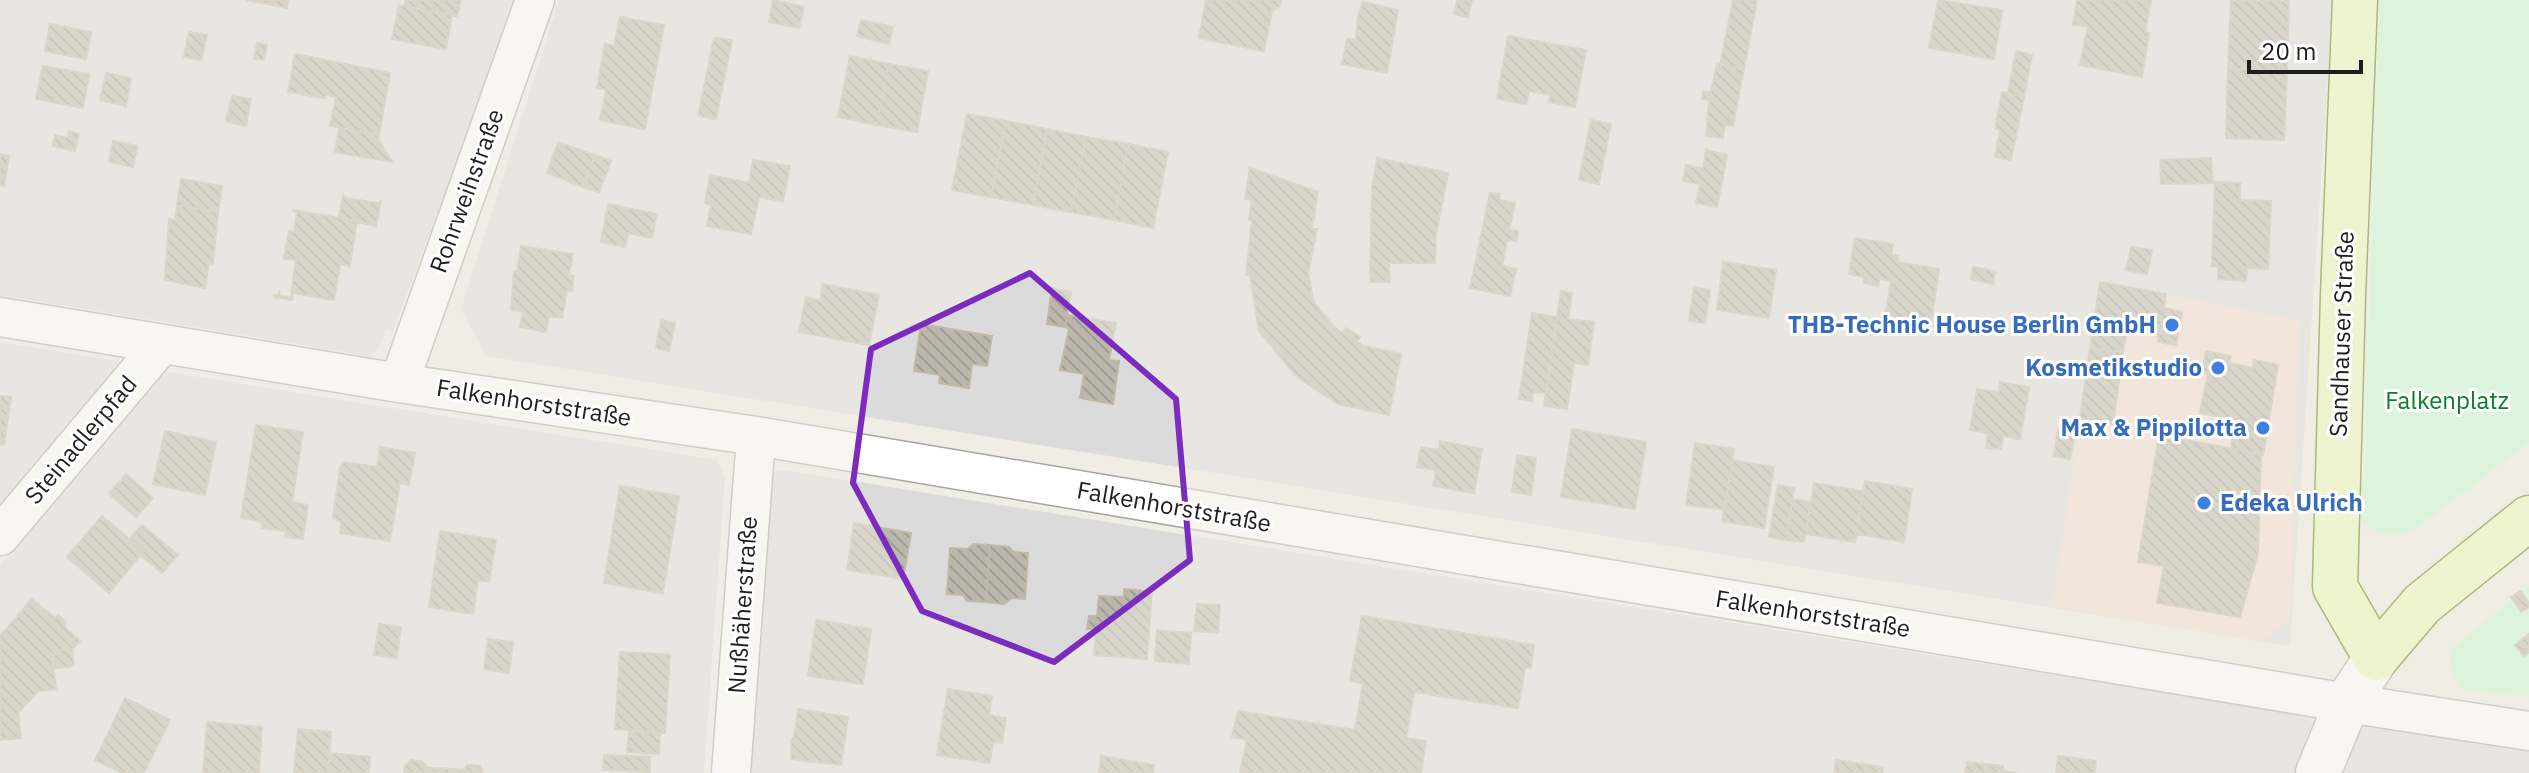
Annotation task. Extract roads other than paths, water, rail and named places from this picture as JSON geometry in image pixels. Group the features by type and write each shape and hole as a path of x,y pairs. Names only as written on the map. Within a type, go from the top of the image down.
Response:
{"main road":[{"name":"Sandhauser Straße","path":"2355,0 2335,587 2376,658"},
{"path":"2376,658 2422,604 2529,518"}],"street":[{"name":"Rohrweihstraße","path":"399,383 535,0"},
{"name":"Falkenhorststraße","path":"0,317 399,383 756,436 2347,703"},
{"name":"Steinadlerpfad","path":"0,536 162,344"},
{"name":"Nußhäherstraße","path":"731,773 756,436"},
{"path":"2318,773 2347,703 2376,658"},
{"path":"2347,703 2529,731"}],"place":[{"name":"THB-Technic House Berlin GmbH","path":"2172,325"},
{"name":"Kosmetikstudio","path":"2218,368"},
{"name":"Max & Pippilotta","path":"2263,428"},
{"name":"Edeka Ulrich","path":"2204,503"}],"park label":[{"name":"Falkenplatz","path":"2447,401"}]}
